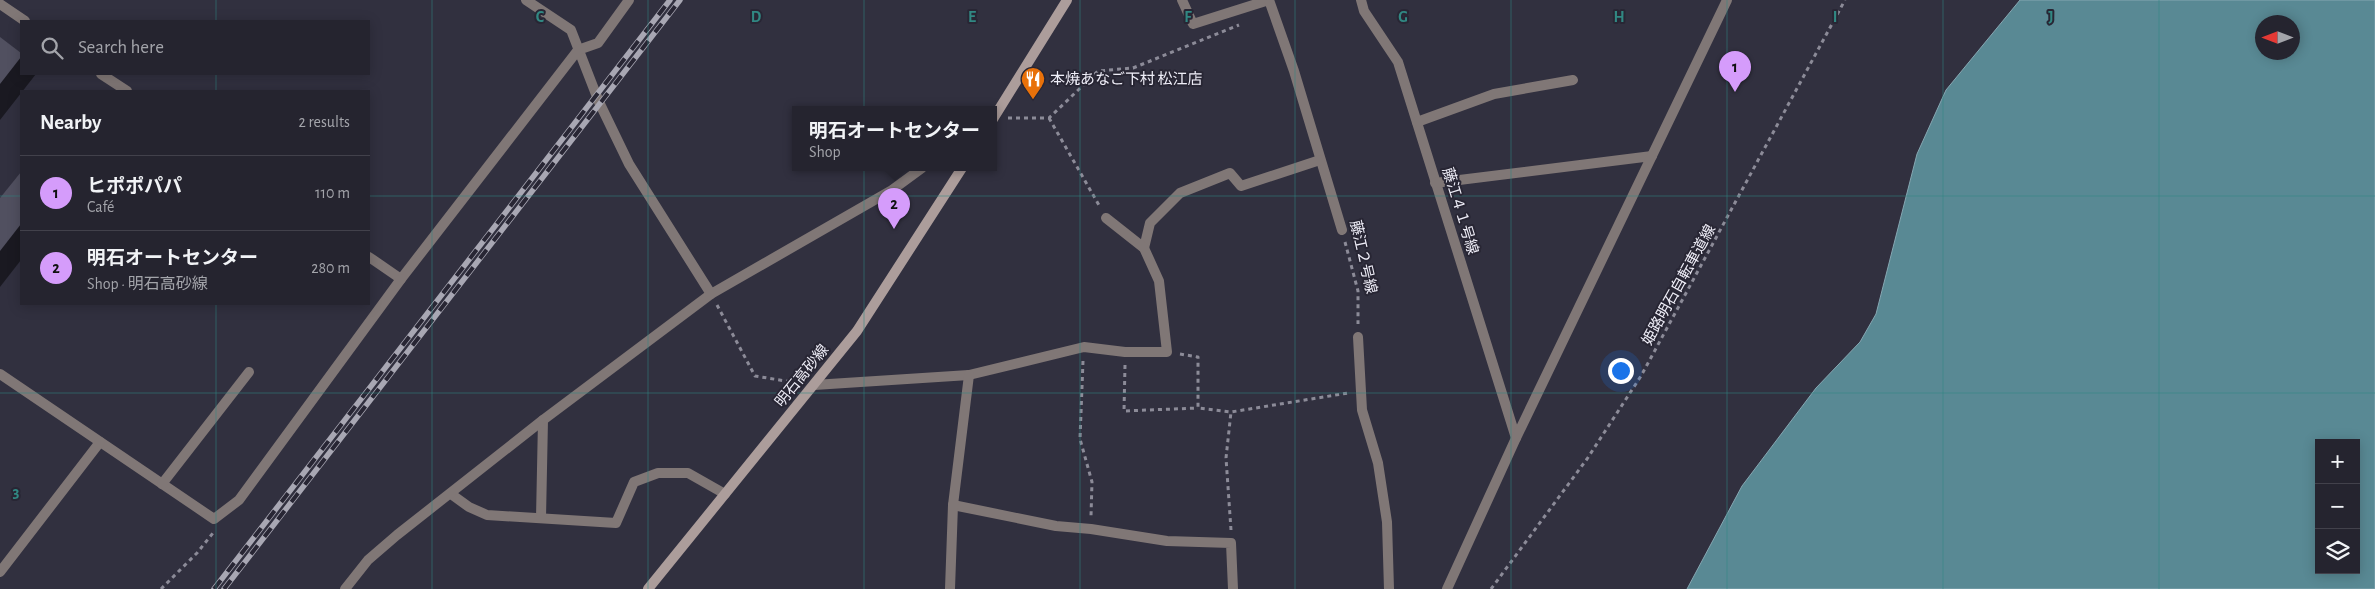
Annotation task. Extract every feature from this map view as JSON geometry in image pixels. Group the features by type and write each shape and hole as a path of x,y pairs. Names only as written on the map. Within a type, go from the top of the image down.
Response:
{"main road":[{"path":"997,113 1067,0"},
{"name":"明石高砂線","path":"648,589 857,331 960,171"}],"street":[{"path":"526,0 571,30 599,102 630,164 711,294"},
{"path":"0,374 214,519 238,500 401,279 578,50 598,43 629,0"},
{"path":"1182,0 1193,24 1269,0"},
{"name":"藤江２号線","path":"1269,0 1294,71 1342,230"},
{"name":"藤江４１号線","path":"1361,0 1364,11 1398,62 1516,438"},
{"path":"1447,589 1516,438 1727,0"},
{"path":"0,4 23,20"},
{"path":"103,75 125,90"},
{"path":"1417,122 1494,94 1573,80"},
{"path":"1435,183 1652,156"},
{"path":"1144,248 1150,223 1180,193 1230,173 1241,186 1320,160"},
{"path":"345,589 368,560 543,420 711,294 892,190 918,171"},
{"path":"814,385 969,375 1084,347 1125,352 1167,352 1159,281 1144,248 1106,218"},
{"path":"370,258 401,279"},
{"path":"1358,337 1362,410 1378,463 1387,522 1389,589"},
{"path":"162,484 249,372"},
{"path":"950,589 953,505 969,375"},
{"path":"541,518 543,420"},
{"path":"0,572 100,442"},
{"path":"451,494 469,507 487,515 616,523 634,482 658,473 688,473 725,494"},
{"path":"953,505 1056,526 1091,529 1168,541 1231,543 1233,589"}],"path":[{"name":"姫路明石自転車道線","path":"1490,589 1587,459 1641,376 1845,0"},
{"path":"1025,117 1049,118 1098,71 1133,68 1248,22"},
{"path":"1049,118 1106,218"},
{"name":"藤江２号線","path":"1342,230 1358,291 1358,337"},
{"path":"711,294 755,376 814,385"},
{"path":"1084,347 1080,439 1092,482 1091,529"},
{"path":"1125,352 1124,411 1198,408 1231,412 1361,390"},
{"path":"1167,352 1198,357 1198,408"},
{"path":"1231,412 1226,458 1231,543"},
{"path":"161,589 198,553 220,526 214,519"}],"water":[{"path":"2020,0 2375,0 2375,589 1687,589 1742,486 1816,388 1860,342 1876,314 1917,154 1946,90"}],"building":[{"path":"0,37 20,52 20,58 0,84"},
{"path":"20,173 20,225 0,251 0,198"}],"railway":[{"path":"214,589 670,0"},
{"path":"224,589 680,0"}],"place":[{"name":"ヒポポパパ","path":"1735,92"},
{"name":"本焼あなご下村 松江店","path":"1033,100"},
{"name":"明石オートセンター","path":"894,229"}]}
